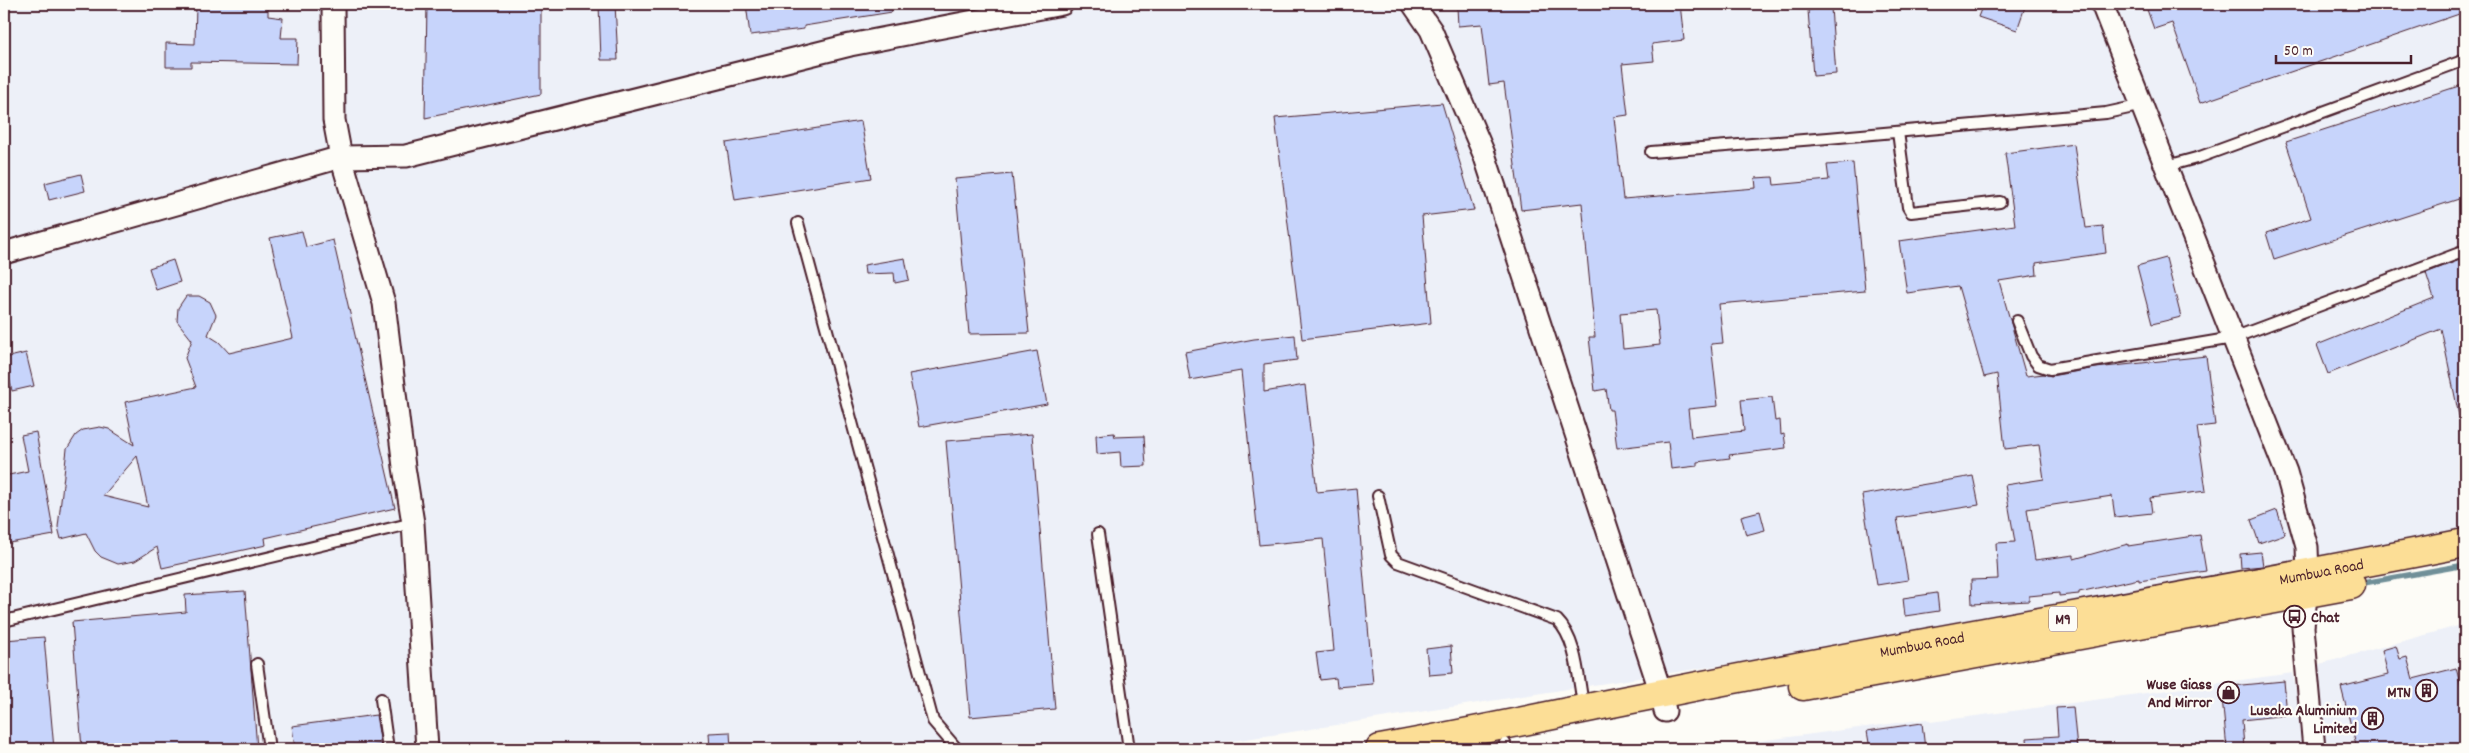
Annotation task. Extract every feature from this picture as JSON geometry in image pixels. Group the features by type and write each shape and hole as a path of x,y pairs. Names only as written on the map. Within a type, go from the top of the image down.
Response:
{"main road":[{"name":"Mumbwa Road","path":"2307,585 2465,543"},
{"name":"Mumbwa Road","path":"1380,749 1584,710 1663,702 2307,585 2465,562"},
{"name":"Mumbwa Road","path":"1471,749 1506,746 1663,702"}],"street":[{"path":"333,4 334,120 341,157 384,303 404,467 413,523 427,749"},
{"path":"4,253 341,157 406,156 850,45 1062,4"},
{"path":"1413,4 1431,30 1484,154 1663,702"},
{"path":"2102,4 2286,472 2307,547 2304,642 2314,749"}],"lane":[{"path":"2167,166 2200,157 2465,60"},
{"path":"1651,152 1898,132 2106,112 2143,105"},
{"path":"1898,132 1908,207 1911,212 2000,202"},
{"path":"798,223 933,721 957,749"},
{"path":"2017,321 2031,356 2038,365 2050,369 2233,338 2465,252"},
{"path":"1378,496 1391,555 1398,562 1557,620 1566,629 1584,710"},
{"path":"4,621 413,523"},
{"path":"1098,534 1129,749"},
{"path":"257,664 270,749"},
{"path":"381,699 388,749"}],"shaded area":[{"path":"4,4 2465,4 2465,533 2164,596 1182,749 4,749"},
{"path":"2465,624 2465,749 2323,749 2309,667"},
{"path":"2293,673 2305,749 1698,749 1927,719 1931,722"}],"building":[{"path":"427,4 541,4 541,94 425,118"},
{"path":"599,4 615,4 618,60 601,60"},
{"path":"746,4 891,4 892,12 804,26 804,29 750,35"},
{"path":"1480,4 1680,4 1684,40 1652,44 1654,61 1622,64 1628,115 1614,117 1623,199 1756,188 1755,178 1773,177 1774,185 1829,180 1827,165 1853,163 1865,291 1719,304 1723,343 1711,344 1718,406 1688,409 1691,437 1744,431 1741,400 1772,397 1775,421 1780,420 1781,435 1784,434 1786,448 1729,455 1730,458 1697,462 1697,466 1671,469 1668,442 1617,448 1612,410 1609,410 1606,389 1595,391 1589,337 1595,337 1582,203 1521,210 1504,83 1489,85 1482,24 1458,26 1457,7 1480,6","holes":["1656,310 1660,345 1623,349 1620,313"]},
{"path":"1983,4 2026,4 2017,30 1978,17"},
{"path":"2145,4 2465,4 2465,12 2200,103 2172,23 2154,29"},
{"path":"196,5 268,6 268,16 283,18 281,38 298,38 297,64 191,62 191,67 166,67 166,43 195,44"},
{"path":"1831,8 1836,74 1813,76 1808,10"},
{"path":"2465,84 2465,197 2274,259 2266,233 2311,218 2286,142"},
{"path":"1442,103 1474,210 1422,216 1431,323 1302,339 1275,118"},
{"path":"861,121 871,178 735,200 726,143"},
{"path":"2074,144 2086,228 2103,226 2106,253 2036,263 2037,275 1999,281 2026,376 2044,374 2051,376 2096,368 2206,356 2215,425 2197,427 2206,491 2150,498 2152,513 2115,517 2112,496 2027,509 2035,560 2074,555 2074,559 2128,544 2128,546 2200,535 2206,571 2139,581 2139,579 2079,592 2079,594 2059,596 2059,593 2029,596 2029,601 1972,604 1971,580 1998,579 1996,543 2015,542 2005,485 2044,479 2039,445 2005,449 1997,374 1984,377 1958,286 1907,293 1899,241 2015,225 2005,153"},
{"path":"81,174 85,191 49,200 45,183"},
{"path":"1012,174 1029,333 969,334 955,179"},
{"path":"302,231 306,247 333,240 395,508 265,538 266,545 162,568 157,547 135,561 118,564 101,557 95,551 86,533 61,539 58,527 67,449 76,435 83,430 100,427 109,429 134,445 125,402 196,387 185,358 192,340 177,321 178,308 186,296 199,296 210,302 216,315 208,335 219,342 229,353 293,338 270,238","holes":["137,456 148,507 103,496"]},
{"path":"905,258 909,280 895,283 894,273 865,274 864,265"},
{"path":"2166,258 2181,317 2152,324 2137,266"},
{"path":"2465,258 2465,416 2459,416 2441,329 2328,374 2317,345 2434,298 2426,273"},
{"path":"173,260 180,282 156,290 149,268"},
{"path":"1295,335 1297,360 1264,364 1264,392 1305,385 1317,492 1356,488 1373,684 1337,687 1336,678 1320,680 1316,653 1334,651 1323,539 1259,545 1241,371 1190,380 1185,352 1254,339"},
{"path":"1037,351 1047,404 919,427 909,374"},
{"path":"26,353 34,386 12,391 5,358"},
{"path":"36,432 54,535 4,544 4,476 28,471 21,435"},
{"path":"1114,433 1115,437 1144,436 1146,466 1121,467 1120,452 1097,454 1096,435"},
{"path":"1032,434 1055,709 970,717 946,441"},
{"path":"1973,476 1979,505 1897,518 1908,580 1877,585 1862,495"},
{"path":"2277,510 2285,534 2259,543 2251,520"},
{"path":"1760,511 1765,530 1746,535 1741,516"},
{"path":"2261,552 2263,566 2241,568 2240,554"},
{"path":"245,591 257,749 82,749 72,622 186,612 185,595"},
{"path":"1937,593 1939,611 1905,616 1903,598"},
{"path":"44,637 54,749 4,749 4,640"},
{"path":"1451,646 1453,673 1429,675 1426,649"},
{"name":"MTN","path":"2396,646 2400,659 2407,657 2413,679 2456,668 2465,702 2465,749 2357,749 2341,687 2388,675 2382,650"},
{"path":"2284,681 2287,715 2242,720 2244,749 2227,749 2221,687"},
{"path":"2073,707 2077,749 2028,749 2027,738 2058,736 2056,708"},
{"path":"376,715 381,745 358,749 295,749 292,726"},
{"path":"1922,723 1925,749 1870,749 1867,731"},
{"path":"730,732 731,749 710,749 709,733"}],"waterway":[{"path":"2358,584 2465,565"}],"place":[{"name":"Chat","path":"2295,616"},
{"name":"MTN","path":"2427,691"},
{"name":"Wuse Giass And Mirror","path":"2228,692"},
{"name":"Lusaka Aluminium Limited","path":"2373,718"}]}
